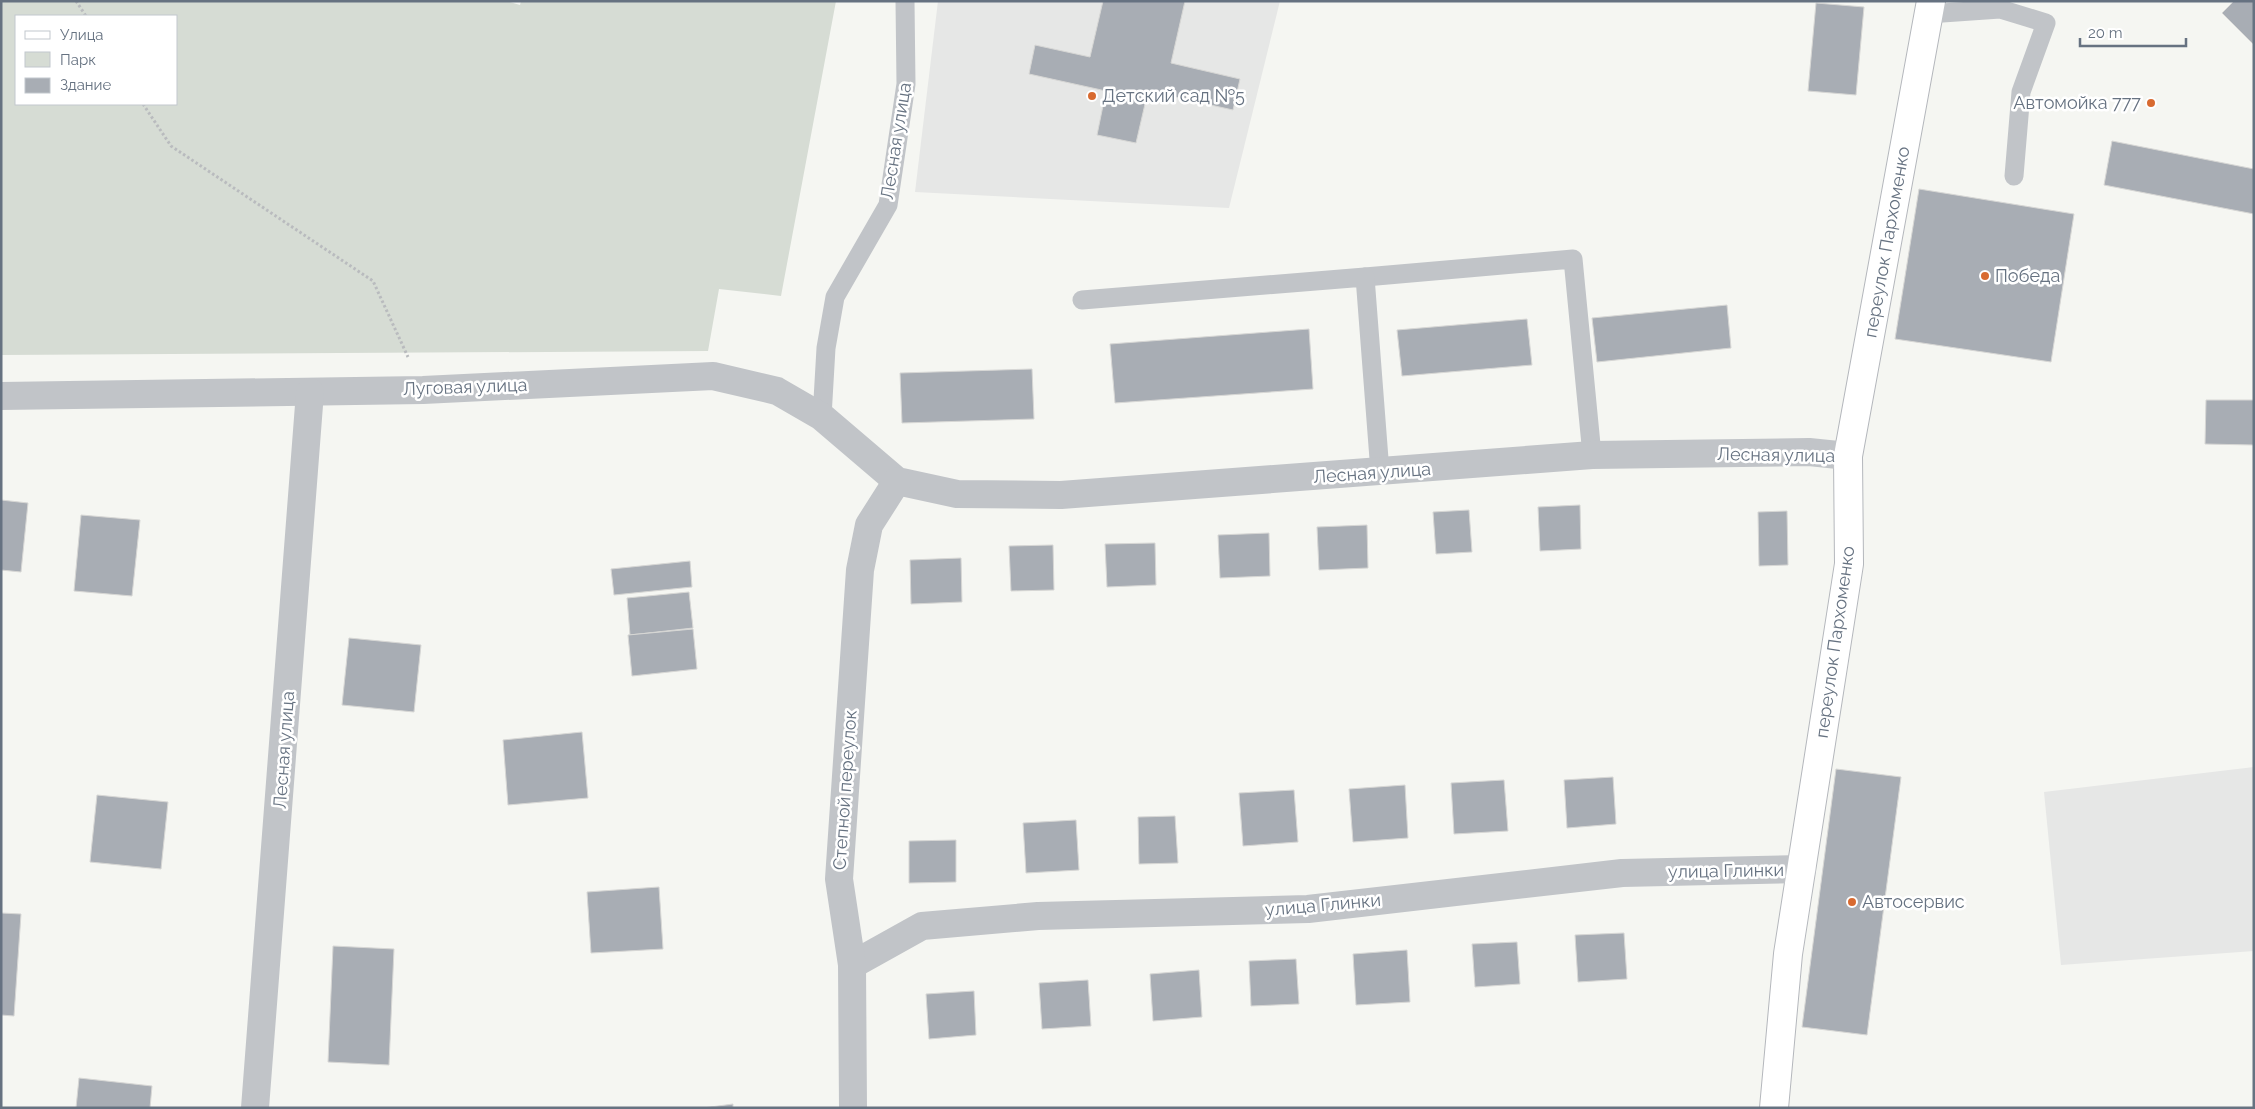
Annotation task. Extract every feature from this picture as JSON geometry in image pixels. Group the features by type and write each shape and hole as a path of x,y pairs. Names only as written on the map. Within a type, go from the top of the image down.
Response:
{"street":[{"name":"переулок Пархоменко","path":"1774,1108 1788,954 1849,564 1848,456 1930,8"},
{"name":"Луговая улица","path":"1,396 423,390 713,376 777,391 822,417 896,481"},
{"name":"Лесная улица","path":"255,1108 310,392"},
{"name":"Лесная улица","path":"896,481 958,494 1061,495 1592,455 1809,452 1848,456"},
{"name":"Степной переулок","path":"853,1108 852,964 839,880 860,570 869,525 896,481"},
{"name":"улица Глинки","path":"852,964 922,926 1038,916 1308,909 1622,873 1802,869"}],"lane":[{"name":"Лесная улица","path":"822,417 826,348 835,297 888,205 906,84 905,1"},
{"path":"1930,8 2000,9 2046,24 2021,92 2014,176"},
{"path":"1082,300 1573,259 1592,455"},
{"path":"1365,277 1380,472"}],"path":[{"path":"76,1 85,15"},
{"path":"144,105 171,146 373,281 423,390"}],"shaded area":[{"name":"Детский сад №5","path":"938,1 1280,1 1229,208 915,192"},
{"path":"2254,767 2254,951 2061,965 2044,792"}],"green space":[{"path":"1,1 506,1 520,5 521,1 836,1 781,296 719,289 708,351 1,355"}],"building":[{"path":"1103,1 1185,1 1171,63 1240,79 1233,110 1148,91 1136,143 1097,135 1106,91 1029,74 1035,45 1090,57"},
{"path":"2234,1 2254,1 2254,45 2222,13"},
{"path":"1816,3 1864,7 1856,95 1808,91"},
{"path":"2112,141 2254,169 2254,214 2104,185"},
{"name":"Победа","path":"1919,189 2074,214 2051,362 1895,339"},
{"path":"1727,305 1731,348 1597,362 1592,318"},
{"path":"1527,319 1532,365 1402,376 1397,330"},
{"path":"1309,329 1313,389 1115,403 1110,344"},
{"path":"1032,369 1034,419 902,423 900,373"},
{"path":"2206,400 2254,400 2254,445 2205,444"},
{"path":"1,500 28,503 21,572 1,570"},
{"path":"1580,505 1581,549 1540,551 1538,507"},
{"path":"1469,510 1472,552 1436,554 1433,512"},
{"path":"1787,511 1788,565 1759,566 1758,512"},
{"path":"81,515 140,520 132,596 74,591"},
{"path":"1367,525 1368,568 1319,570 1317,527"},
{"path":"1269,533 1270,576 1220,578 1218,535"},
{"path":"1155,543 1156,585 1107,587 1105,544"},
{"path":"1053,545 1054,590 1011,591 1009,546"},
{"path":"961,558 962,602 911,604 910,560"},
{"path":"690,561 692,587 614,595 611,569"},
{"path":"689,592 693,628 630,635 627,598"},
{"path":"693,629 697,669 632,676 628,635"},
{"path":"349,638 421,645 414,712 342,705"},
{"path":"582,732 588,798 508,805 503,740"},
{"name":"Автосервис","path":"1836,769 1901,777 1867,1035 1802,1027"},
{"path":"1613,777 1616,824 1567,828 1564,780"},
{"path":"1504,780 1508,831 1454,834 1451,783"},
{"path":"1405,785 1408,838 1353,842 1349,789"},
{"path":"1294,790 1298,842 1243,846 1239,793"},
{"path":"97,795 168,802 161,869 90,862"},
{"path":"1175,816 1178,863 1139,864 1138,817"},
{"path":"1076,820 1079,870 1026,873 1023,823"},
{"path":"956,840 956,882 909,883 909,841"},
{"path":"659,887 663,949 591,953 587,892"},
{"path":"1,913 21,914 14,1016 1,1015"},
{"path":"1624,933 1627,979 1578,982 1575,935"},
{"path":"1517,942 1520,984 1475,987 1472,944"},
{"path":"333,946 394,949 389,1065 328,1062"},
{"path":"1407,950 1410,1002 1356,1005 1353,954"},
{"path":"1296,959 1299,1004 1251,1006 1249,961"},
{"path":"1199,970 1202,1017 1153,1021 1150,974"},
{"path":"1088,980 1091,1026 1042,1029 1039,983"},
{"path":"974,991 976,1035 929,1039 926,994"},
{"path":"79,1078 152,1086 150,1108 76,1108"},
{"path":"733,1104 733,1108 703,1108"}],"place":[{"name":"Детский сад №5","path":"1092,96"},
{"name":"Автомойка 777","path":"2151,103"},
{"name":"Победа","path":"1985,276"},
{"name":"Автосервис","path":"1852,902"}]}
